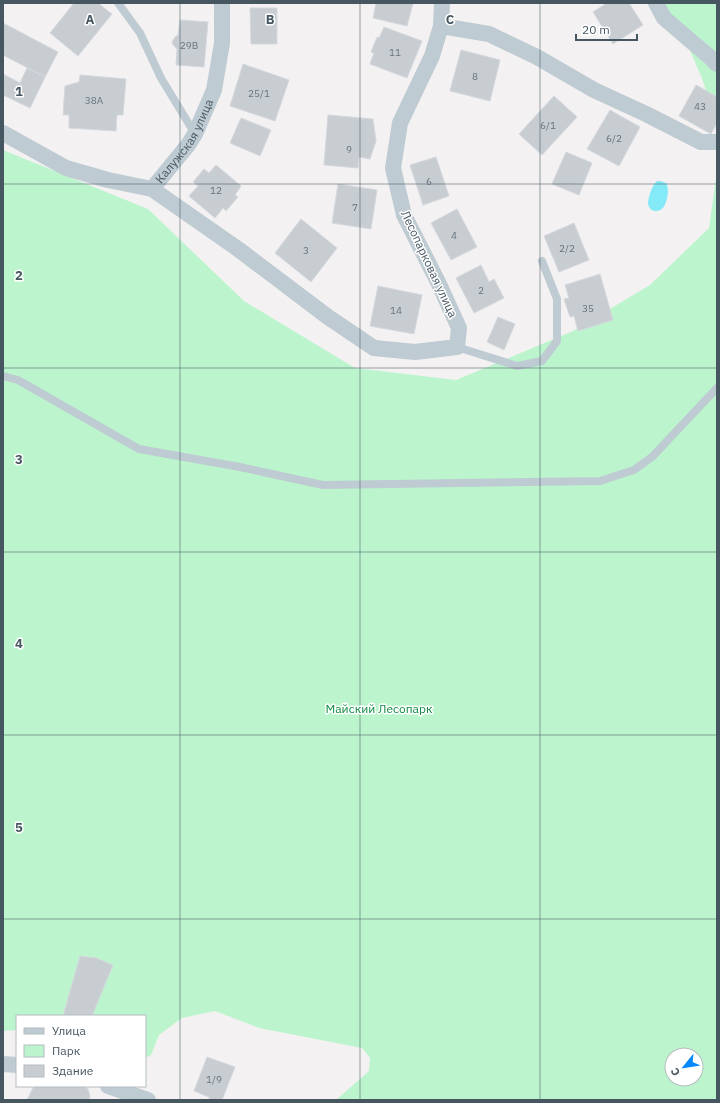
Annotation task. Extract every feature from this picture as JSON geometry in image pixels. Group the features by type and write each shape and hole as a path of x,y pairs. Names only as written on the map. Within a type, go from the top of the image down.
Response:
{"street":[{"name":"Калужская улица","path":"3,133 66,168 108,180 152,188 188,145 195,134 214,90 222,43 222,3"},
{"name":"Лесопарковая улица","path":"442,3 441,26 432,56 400,123 393,168 404,215 439,284 459,328 457,347"},
{"path":"656,3 664,18 712,58 717,64"},
{"path":"441,26 489,34 537,57 594,90 701,142 717,142"},
{"path":"152,188 238,249 328,317 374,348 415,352 457,347"},
{"path":"3,1064 16,1065"},
{"path":"111,1087 148,1100"}],"lane":[{"path":"118,3 140,33 161,78 195,134"},
{"path":"457,347 517,366 542,360 557,341 557,299 542,261"},
{"path":"3,376 18,380 139,449 240,467 323,485 600,481 634,470 652,456 717,388"}],"green space":[{"path":"662,3 717,3 717,129 703,81 680,27"},
{"name":"Майский Лесопарк","path":"3,150 148,209 244,301 355,368 456,380 573,331 650,285 709,228 717,171 717,1100 336,1100 369,1071 370,1058 362,1048 259,1028 215,1011 182,1018 159,1035 151,1055 146,1058 146,1015 16,1015 16,1030 3,1031"}],"water":[{"path":"657,181 666,183 668,196 663,208 654,211 649,207 648,201 652,188"}],"building":[{"path":"74,3 98,3 112,14 78,56 50,33"},
{"path":"376,3 413,3 407,26 373,18"},
{"path":"607,3 629,3 643,25 613,44 593,12"},
{"path":"250,8 277,8 277,44 251,44"},
{"path":"180,20 208,22 204,67 176,65 177,49 172,43 178,35"},
{"path":"3,23 58,52 45,77 3,55"},
{"path":"384,27 422,41 407,78 370,64 374,53 371,52 377,37 379,38"},
{"path":"461,50 500,60 490,101 450,91"},
{"path":"243,64 289,80 275,121 230,106"},
{"path":"27,68 45,77 30,108 3,95 3,74 20,83"},
{"path":"80,75 126,79 123,115 117,115 116,131 69,128 69,115 63,115 65,86 79,82"},
{"path":"696,85 717,97 717,123 711,134 679,116"},
{"path":"554,96 577,117 542,155 519,134"},
{"path":"610,110 640,127 619,166 587,149"},
{"path":"328,115 373,119 376,141 370,159 359,157 358,168 324,165"},
{"path":"241,118 271,130 260,156 230,143"},
{"path":"566,152 592,163 579,195 552,184"},
{"path":"436,157 449,196 423,205 410,165"},
{"path":"216,165 241,186 235,195 238,197 226,211 223,208 215,218 189,196 198,186 193,182 204,169 209,173"},
{"path":"338,184 377,190 371,229 332,223"},
{"path":"457,209 477,247 451,260 431,223"},
{"path":"301,219 337,248 311,282 275,253"},
{"path":"574,223 589,260 559,272 544,236"},
{"path":"481,265 489,282 494,279 504,298 474,313 456,278"},
{"path":"600,274 613,320 578,331 574,316 570,317 564,299 569,298 565,285"},
{"path":"378,286 422,295 414,334 370,326"},
{"path":"498,317 515,324 504,350 487,342"},
{"path":"80,956 96,958 113,965 92,1015 63,1015"},
{"path":"207,1057 235,1067 222,1100 212,1100 209,1099 209,1097 194,1091"},
{"path":"34,1087 85,1087 88,1089 90,1096 89,1100 27,1100"}]}
